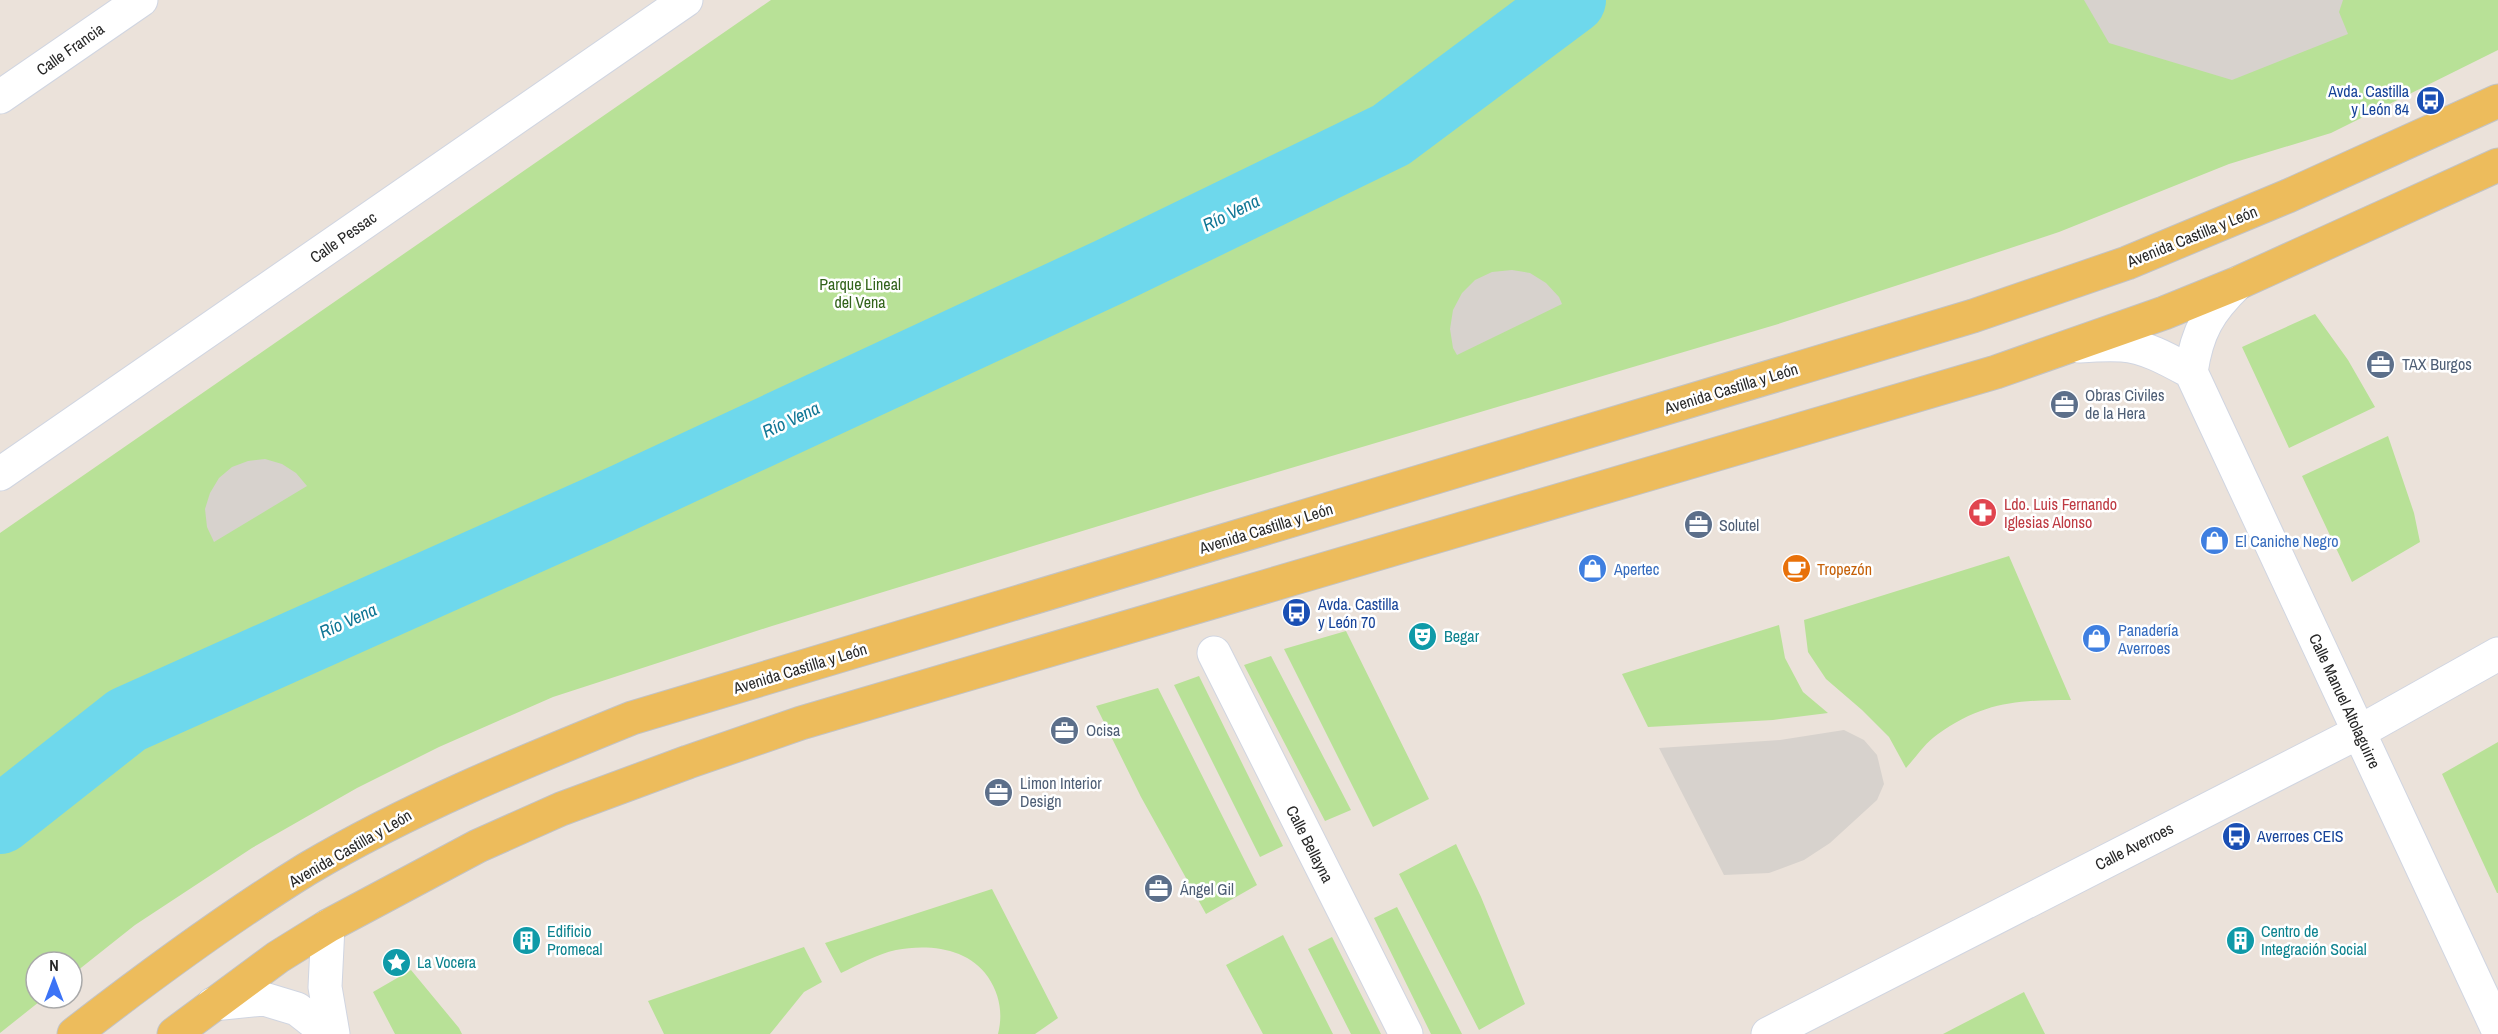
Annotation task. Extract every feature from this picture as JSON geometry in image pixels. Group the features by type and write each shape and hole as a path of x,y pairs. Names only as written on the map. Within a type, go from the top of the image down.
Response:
{"main road":[{"name":"Avenida Castilla y León","path":"74,1034 186,951 307,869 420,808 632,718 1973,316 2127,263 2288,196 2498,101"},
{"path":"174,1034 278,957 328,927 478,846 561,809 801,723 1984,376 2164,313 2238,283 2498,165"}],"street":[{"name":"Calle Francia","path":"0,97 141,0"},
{"name":"Calle Pessac","path":"0,474 686,0"},
{"path":"2073,346 2122,345 2140,348 2155,353 2191,372 2194,353 2205,321 2220,300 2238,283"},
{"name":"Calle Manuel Altolaguirre","path":"2191,372 2498,1030"},
{"name":"Calle Bellayna","path":"1214,653 1406,1034"},
{"name":"Calle Averroes","path":"1768,1034 2359,732 2498,654"},
{"path":"328,927 325,987 331,1034"},
{"path":"213,1004 264,999 297,1009 331,1034"}],"green space":[{"name":"Parque Lineal del Vena","path":"771,0 2498,0 2498,50 2331,133 2229,164 2059,232 1775,325 1210,492 772,626 553,697 439,747 357,788 252,848 135,925 84,965 84,950 24,950 24,1010 29,1010 0,1033 0,533"},
{"path":"2315,314 2348,360 2375,407 2289,448 2242,347"},
{"path":"2388,436 2414,513 2420,542 2352,582 2302,476"},
{"path":"2009,556 2071,700 2017,702 1970,715 1934,737 1906,768 1889,737 1826,679 1808,652 1804,620"},
{"path":"1779,625 1785,658 1803,692 1828,713 1773,720 1648,727 1622,674"},
{"path":"1346,631 1429,799 1373,827 1284,649"},
{"path":"1271,656 1351,810 1325,821 1244,665"},
{"path":"1199,676 1283,846 1260,857 1174,685"},
{"path":"1158,688 1257,885 1206,914 1141,797 1096,706"},
{"path":"2498,742 2498,893 2497,893 2442,774"},
{"path":"1456,844 1481,897 1525,1004 1479,1030 1399,874"},
{"path":"992,889 1058,1018 1035,1034 998,1034 999,1005 992,984 980,967 959,954 934,948 896,950 841,973 825,943"},
{"path":"1397,907 1462,1034 1431,1034 1374,918"},
{"path":"1283,935 1333,1034 1263,1034 1226,965"},
{"path":"1332,937 1381,1034 1351,1034 1308,949"},
{"path":"804,947 822,982 804,992 770,1034 664,1034 648,1001"},
{"path":"411,970 462,1034 395,1034 373,992"},
{"path":"2024,992 2045,1034 1943,1034"}],"shaded area":[{"path":"2084,0 2343,0 2339,12 2348,34 2232,80 2109,43"},
{"path":"1512,270 1530,273 1546,283 1559,297 1562,304 1457,355 1453,348 1450,329 1453,310 1462,293 1475,280 1492,272"},
{"path":"265,459 282,464 296,473 307,486 214,542 207,527 205,509 210,493 219,478 232,467 248,461"},
{"path":"1844,730 1864,740 1877,755 1884,784 1877,800 1830,843 1804,860 1769,873 1724,875 1659,748 1780,740"}],"waterway":[{"name":"Río Vena","path":"0,820 127,720 597,510 1109,272 1391,135 1572,0"}],"place":[{"name":"Avda. Castilla y León 84","path":"2430,100"},
{"name":"TAX Burgos","path":"2381,364"},
{"name":"Obras Civiles de la Hera","path":"2064,404"},
{"name":"Ldo. Luis Fernando Iglesias Alonso","path":"1983,513"},
{"name":"Solutel","path":"1698,525"},
{"name":"El Caniche Negro","path":"2214,541"},
{"name":"Apertec","path":"1593,569"},
{"name":"Tropezón","path":"1796,569"},
{"name":"Avda. Castilla y León 70","path":"1297,613"},
{"name":"Begar","path":"1423,636"},
{"name":"Panadería Averroes","path":"2097,639"},
{"name":"Ocisa","path":"1065,730"},
{"name":"Limon Interior Design","path":"999,792"},
{"name":"Averroes CEIS","path":"2236,836"},
{"name":"Ángel Gil","path":"1159,889"},
{"name":"Edificio Promecal","path":"526,940"},
{"name":"Centro de Integración Social","path":"2240,940"},
{"name":"La Vocera","path":"396,962"}]}
